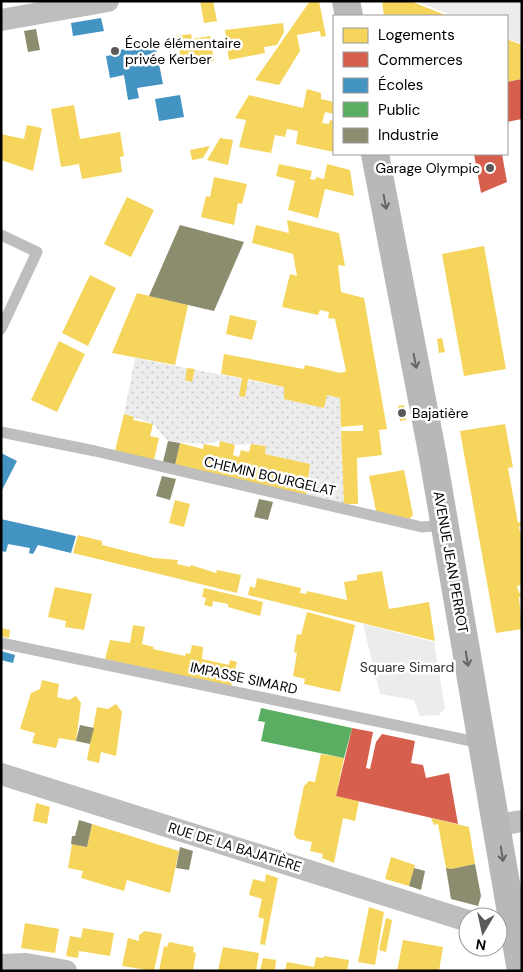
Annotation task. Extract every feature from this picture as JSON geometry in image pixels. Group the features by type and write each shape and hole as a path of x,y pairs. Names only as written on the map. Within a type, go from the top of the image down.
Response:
{"main road":[{"path":"346,1 349,15"},
{"name":"AVENUE JEAN PERROT","path":"376,155 445,525 481,743 509,823 507,907"},
{"name":"AVENUE JEAN PERROT","path":"508,932 521,971"}],"street":[{"path":"1,20 108,1"},
{"name":"RUE DE LA BAJATIÈRE","path":"1,774 458,917"},
{"path":"1,965 26,964 66,971"}],"lane":[{"path":"1,235 37,252 1,328"},
{"name":"CHEMIN BOURGELAT","path":"1,432 88,450 422,527 445,525"},
{"name":"IMPASSE SIMARD","path":"1,643 481,743"}],"green space":[{"path":"416,1 522,1 522,44 508,38 508,15 451,15"},
{"path":"135,358 284,387 284,399 324,408 327,395 340,398 344,504 306,495 310,464 265,454 266,446 251,444 235,445 220,441 204,444 168,441 153,424 124,414"},
{"name":"Square Simard","path":"363,624 434,642 445,708 439,715 420,716 414,700 380,694"}],"building: Logements":[{"path":"200,1 213,1 217,21 204,23"},
{"path":"310,1 319,1 326,36 321,37 320,31 297,35 300,51 279,85 255,80"},
{"path":"382,1 410,1 445,15 384,15"},
{"path":"283,23 284,32 277,45 264,47 265,53 229,60 225,30"},
{"path":"191,34 192,39 210,36 214,61 182,66 177,36"},
{"path":"508,39 522,45 522,79 508,82"},
{"path":"307,89 321,93 321,99 333,102 333,114 325,112 322,123 329,124 330,120 333,121 333,152 296,144 298,131 287,129 285,137 275,135 271,153 239,147 246,120 235,118 249,95 303,108"},
{"path":"74,105 80,139 120,132 124,156 120,157 122,172 82,179 79,164 61,167 51,109"},
{"path":"27,125 42,128 33,171 1,160 1,134 24,139"},
{"path":"220,138 233,140 228,165 207,160"},
{"path":"210,146 203,158 192,160 190,150"},
{"path":"279,164 312,171 310,179 315,180 316,177 324,179 327,164 350,170 354,196 325,189 318,218 288,210 295,181 276,176"},
{"path":"214,177 247,184 242,204 238,203 234,225 201,217 206,196 210,197"},
{"path":"127,197 154,210 131,257 104,244"},
{"path":"287,220 339,233 345,266 338,265 341,292 364,298 387,429 379,430 382,455 357,458 358,504 344,504 341,431 363,431 363,425 341,427 340,398 327,395 324,408 284,399 284,387 248,379 245,397 239,396 242,378 221,374 224,354 304,369 305,365 341,373 346,371 335,319 328,318 329,312 320,310 318,315 282,307 290,274 297,276 293,254 252,243 256,225 289,233"},
{"path":"484,246 506,369 464,376 442,254"},
{"path":"90,275 116,288 88,346 62,333"},
{"path":"137,293 188,305 175,365 112,353"},
{"path":"230,315 257,321 252,340 226,334"},
{"path":"442,338 445,352 439,353 437,339"},
{"path":"59,341 85,354 57,412 31,400"},
{"path":"187,368 195,369 192,382 185,380"},
{"name":"Bajatière","path":"404,405 406,420 400,421 398,406"},
{"path":"124,414 134,417 133,420 153,424 150,436 159,438 154,460 115,451"},
{"path":"505,424 513,467 508,468 518,523 521,522 522,525 519,527 522,540 522,585 517,586 519,593 522,593 522,596 519,597 522,629 496,633 460,431"},
{"path":"220,441 235,445 233,455 239,457 241,450 249,452 251,444 266,446 265,454 310,464 306,495 175,465 180,443 203,449 204,444 219,447"},
{"path":"404,470 413,515 409,519 376,511 369,476"},
{"path":"175,500 190,504 184,527 169,523"},
{"path":"78,535 102,541 102,545 154,558 178,560 177,564 190,567 191,565 216,573 217,570 241,575 237,593 73,553"},
{"path":"382,571 389,609 429,602 435,641 248,595 250,586 255,588 257,578 301,588 300,593 306,594 307,591 347,600 344,582 357,580 357,575"},
{"path":"55,587 92,594 84,630 65,627 66,621 48,617"},
{"path":"204,588 263,602 260,616 228,607 228,604 213,601 212,607 204,605 206,598 202,597"},
{"path":"307,612 355,625 340,692 304,684 305,679 293,676 297,653 294,652 297,634 301,635"},
{"path":"133,625 145,627 142,644 154,647 153,649 185,656 186,653 190,654 192,645 203,647 202,659 229,665 230,660 237,662 231,687 105,659 110,640 130,643"},
{"path":"1,628 10,630 9,638 1,636"},
{"path":"42,680 59,684 57,697 69,700 76,696 81,703 76,741 59,738 56,748 32,743 35,733 20,729 31,693 40,689"},
{"path":"116,704 122,712 116,756 101,752 99,763 87,760 97,707 108,709"},
{"path":"321,754 344,758 336,796 359,801 355,821 343,818 334,863 322,858 323,854 310,851 312,842 297,839 294,834 304,786 309,781 315,782"},
{"path":"36,803 50,807 47,824 33,821"},
{"path":"431,818 469,827 475,864 451,869 446,868 438,824 434,825"},
{"path":"92,824 179,851 170,893 127,880 124,891 81,878 83,871 68,868 72,844 87,847"},
{"path":"391,857 415,865 409,886 385,879"},
{"path":"266,874 278,878 265,945 260,944 264,919 258,917 262,899 249,895 253,879 265,882"},
{"path":"369,907 384,912 375,965 358,962"},
{"path":"386,918 392,920 386,952 379,950"},
{"path":"25,923 59,929 55,953 21,948"},
{"path":"83,928 114,933 110,956 79,951 78,958 66,956 70,936 81,938"},
{"path":"145,931 162,934 154,971 122,966 128,938 139,941 139,935"},
{"path":"403,940 443,947 439,971 397,971"},
{"path":"169,942 194,947 193,952 196,953 193,971 159,971 164,946 167,947"},
{"path":"223,947 259,953 256,971 218,971"},
{"path":"324,956 349,960 347,971 285,971 287,962 314,967 316,957 323,958"},
{"path":"263,958 276,960 275,971 260,971"}],"building: Commerces":[{"path":"522,79 522,119 508,122 508,82"},
{"name":"Garage Olympic","path":"474,155 502,155 507,182 481,193"},
{"path":"352,728 373,732 366,768 370,769 376,742 382,734 415,741 411,763 423,765 426,778 449,773 458,824 336,796"}],"building: Écoles":[{"path":"101,18 104,31 73,36 71,23"},
{"path":"155,44 163,84 137,88 139,98 128,100 124,75 110,78 106,56 119,54 119,50"},
{"path":"180,95 184,117 159,121 155,99"},
{"path":"1,453 17,461 1,492"},
{"path":"1,519 76,536 71,553 38,545 33,554 29,553 30,548 8,544 6,552 1,551"},
{"path":"1,651 15,655 13,663 1,660"}],"building: Public":[{"path":"261,708 352,728 344,758 261,741 265,722 258,721"}],"building: Industrie":[{"path":"36,29 40,50 28,52 24,31"},
{"path":"180,225 244,242 214,311 149,296"},
{"path":"168,441 180,443 175,465 163,462"},
{"path":"162,476 176,479 170,500 156,496"},
{"path":"259,499 273,502 268,520 254,517"},
{"path":"80,725 94,728 90,744 76,741"},
{"path":"79,820 92,824 87,847 71,844 72,836 75,836"},
{"path":"180,847 193,851 189,870 176,868"},
{"path":"475,864 481,896 478,906 451,899 446,868 451,869"},
{"path":"414,868 425,871 421,890 409,886"}],"place":[{"name":"École élémentaire privée Kerber","path":"115,51"},
{"name":"Garage Olympic","path":"490,168"},
{"name":"Bajatière","path":"402,413"}]}
